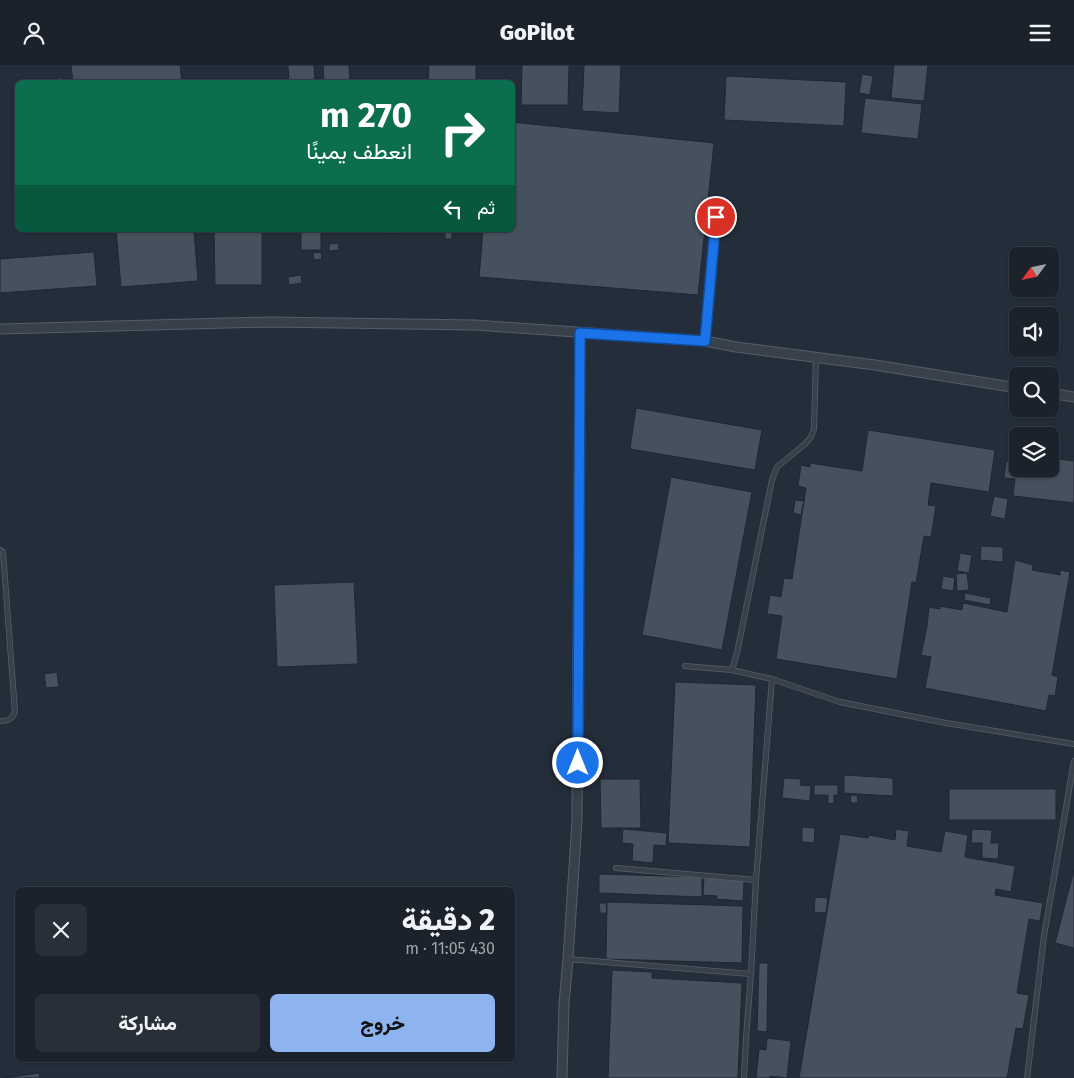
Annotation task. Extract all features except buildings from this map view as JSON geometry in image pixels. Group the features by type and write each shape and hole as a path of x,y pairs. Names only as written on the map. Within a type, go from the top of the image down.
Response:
{"street":[{"path":"0,329 268,322 474,325 705,341 1009,387"},
{"path":"562,1078 564,1004 577,821 580,333"},
{"path":"1059,394 1074,397"}],"lane":[{"path":"705,341 718,199"},
{"path":"732,670 770,490 777,467 805,444 811,437 814,429 816,357"},
{"path":"0,550 3,552 15,712 8,721 0,721"},
{"path":"685,666 732,670 772,679 840,702 946,723 1074,744"},
{"path":"744,1078 756,880 772,679"},
{"path":"1027,1078 1044,935 1074,761"},
{"path":"616,869 756,880"},
{"path":"568,959 751,974"}],"route":[{"path":"578,763 580,333 705,341 716,217"}]}
